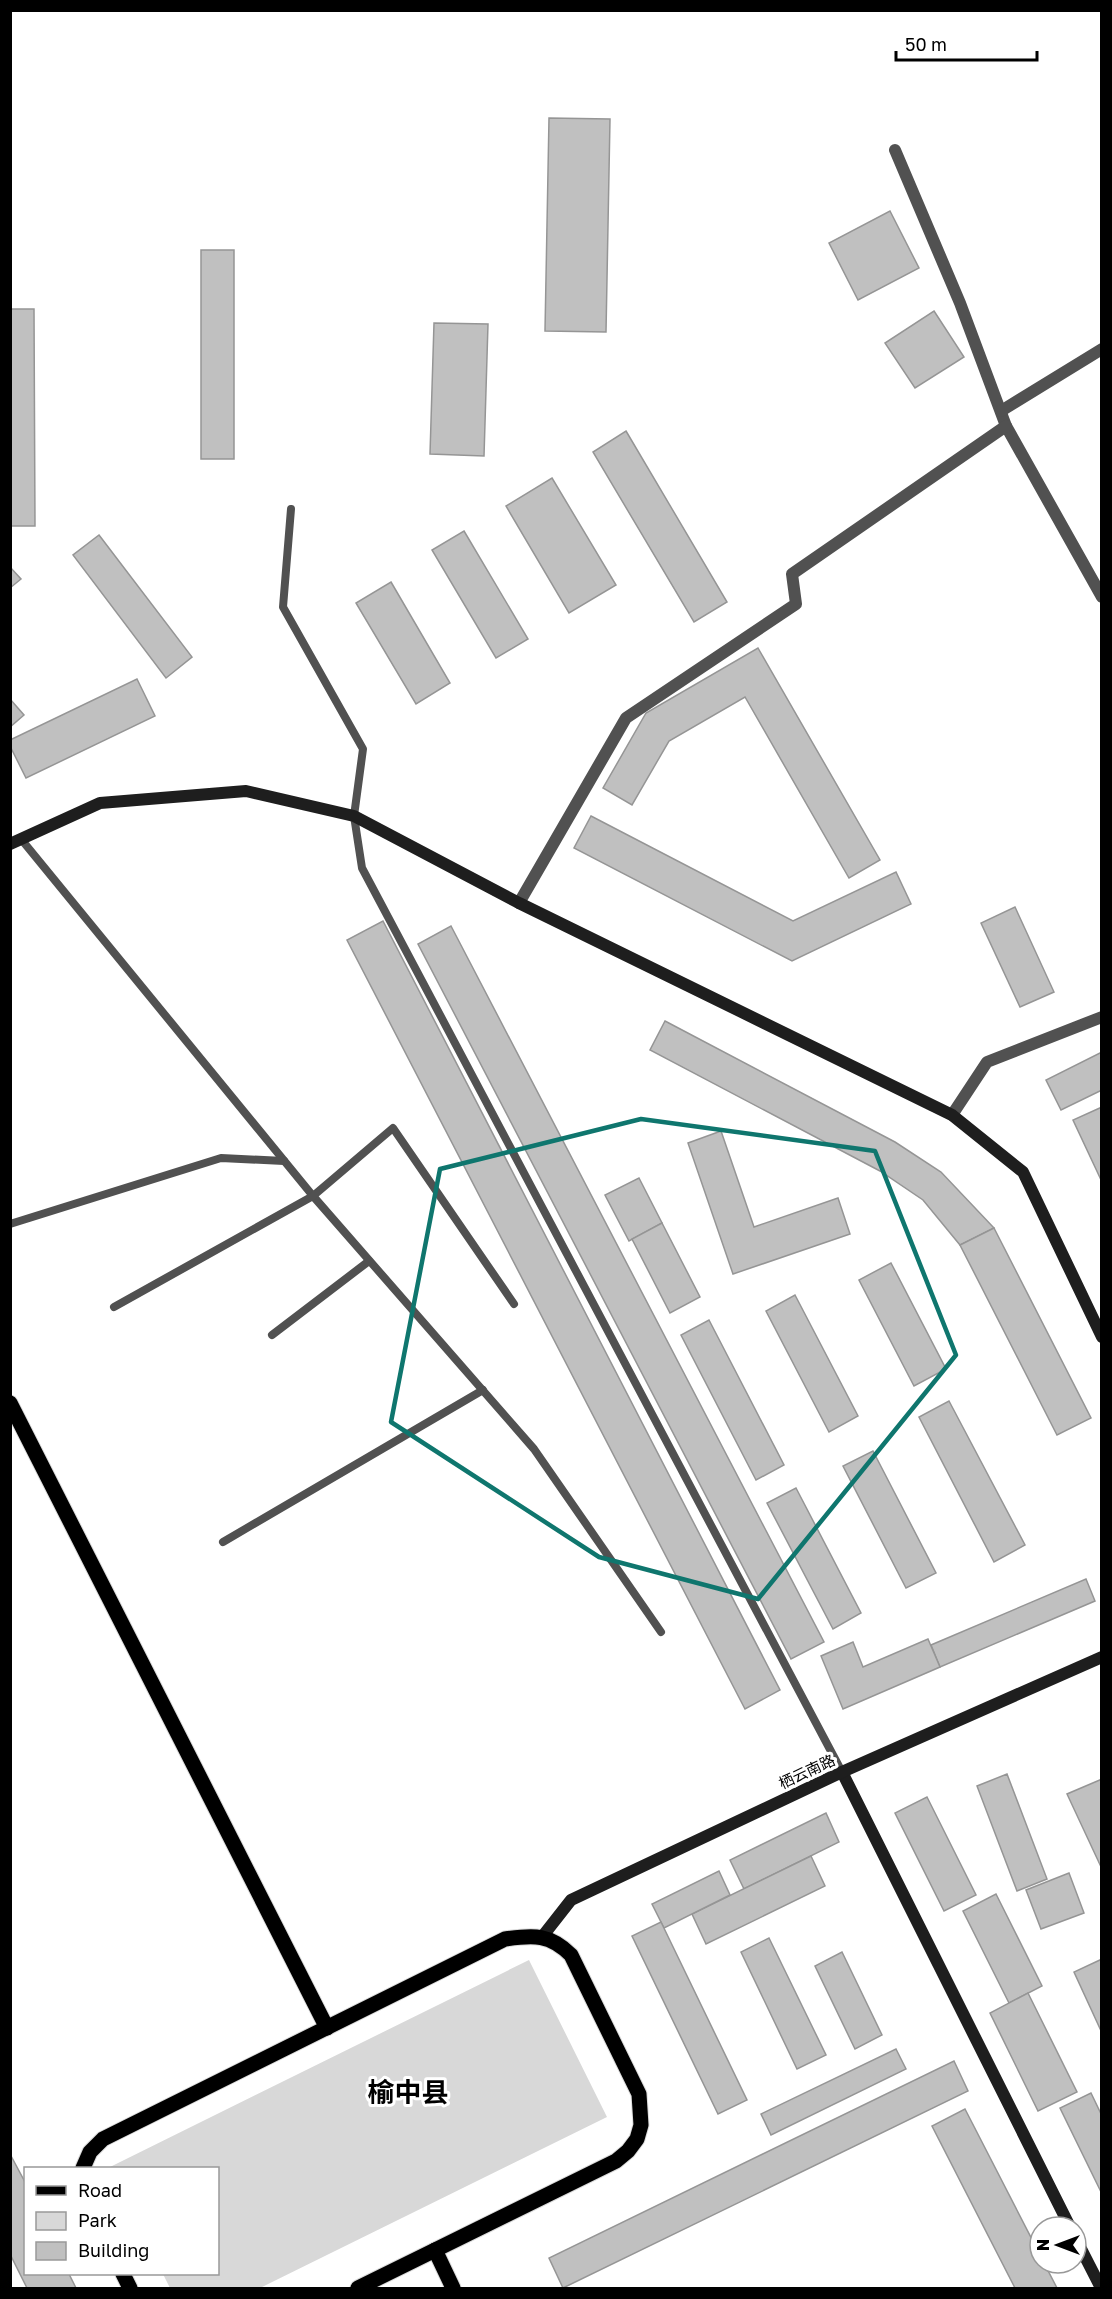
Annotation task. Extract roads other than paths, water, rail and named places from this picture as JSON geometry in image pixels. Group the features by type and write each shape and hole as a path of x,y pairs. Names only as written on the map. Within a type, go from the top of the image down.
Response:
{"main road":[{"path":"10,1403 327,2028"},
{"path":"84,2167 90,2152 103,2139 505,1939 542,1937 559,1943 571,1956 639,2094 641,2125 637,2139 616,2161 358,2289"},
{"path":"435,2250 453,2289"},
{"path":"123,2275 130,2289"}],"street":[{"path":"895,150 960,303 1006,426 1101,597"},
{"path":"1001,411 1101,349"},
{"path":"519,903 626,718 796,604 792,574 1006,426"},
{"path":"16,841 100,803 246,791 354,816 519,903 952,1115 1023,1172 1101,1337"},
{"path":"952,1115 987,1062 1101,1017"},
{"name":"栖云南路","path":"542,1937 571,1900 842,1772 1101,1656"},
{"path":"842,1772 1064,2215"},
{"path":"1088,2263 1101,2289"}],"lane":[{"path":"291,509 283,607 363,749 354,816 362,868 842,1772"},
{"path":"16,841 312,1196 534,1449 661,1632"},
{"path":"114,1307 312,1196 393,1128 514,1304"},
{"path":"10,1224 221,1158 284,1161"},
{"path":"272,1335 369,1261"},
{"path":"223,1542 483,1390"}],"district":[{"name":"榆中县","path":"408,2093"}]}
